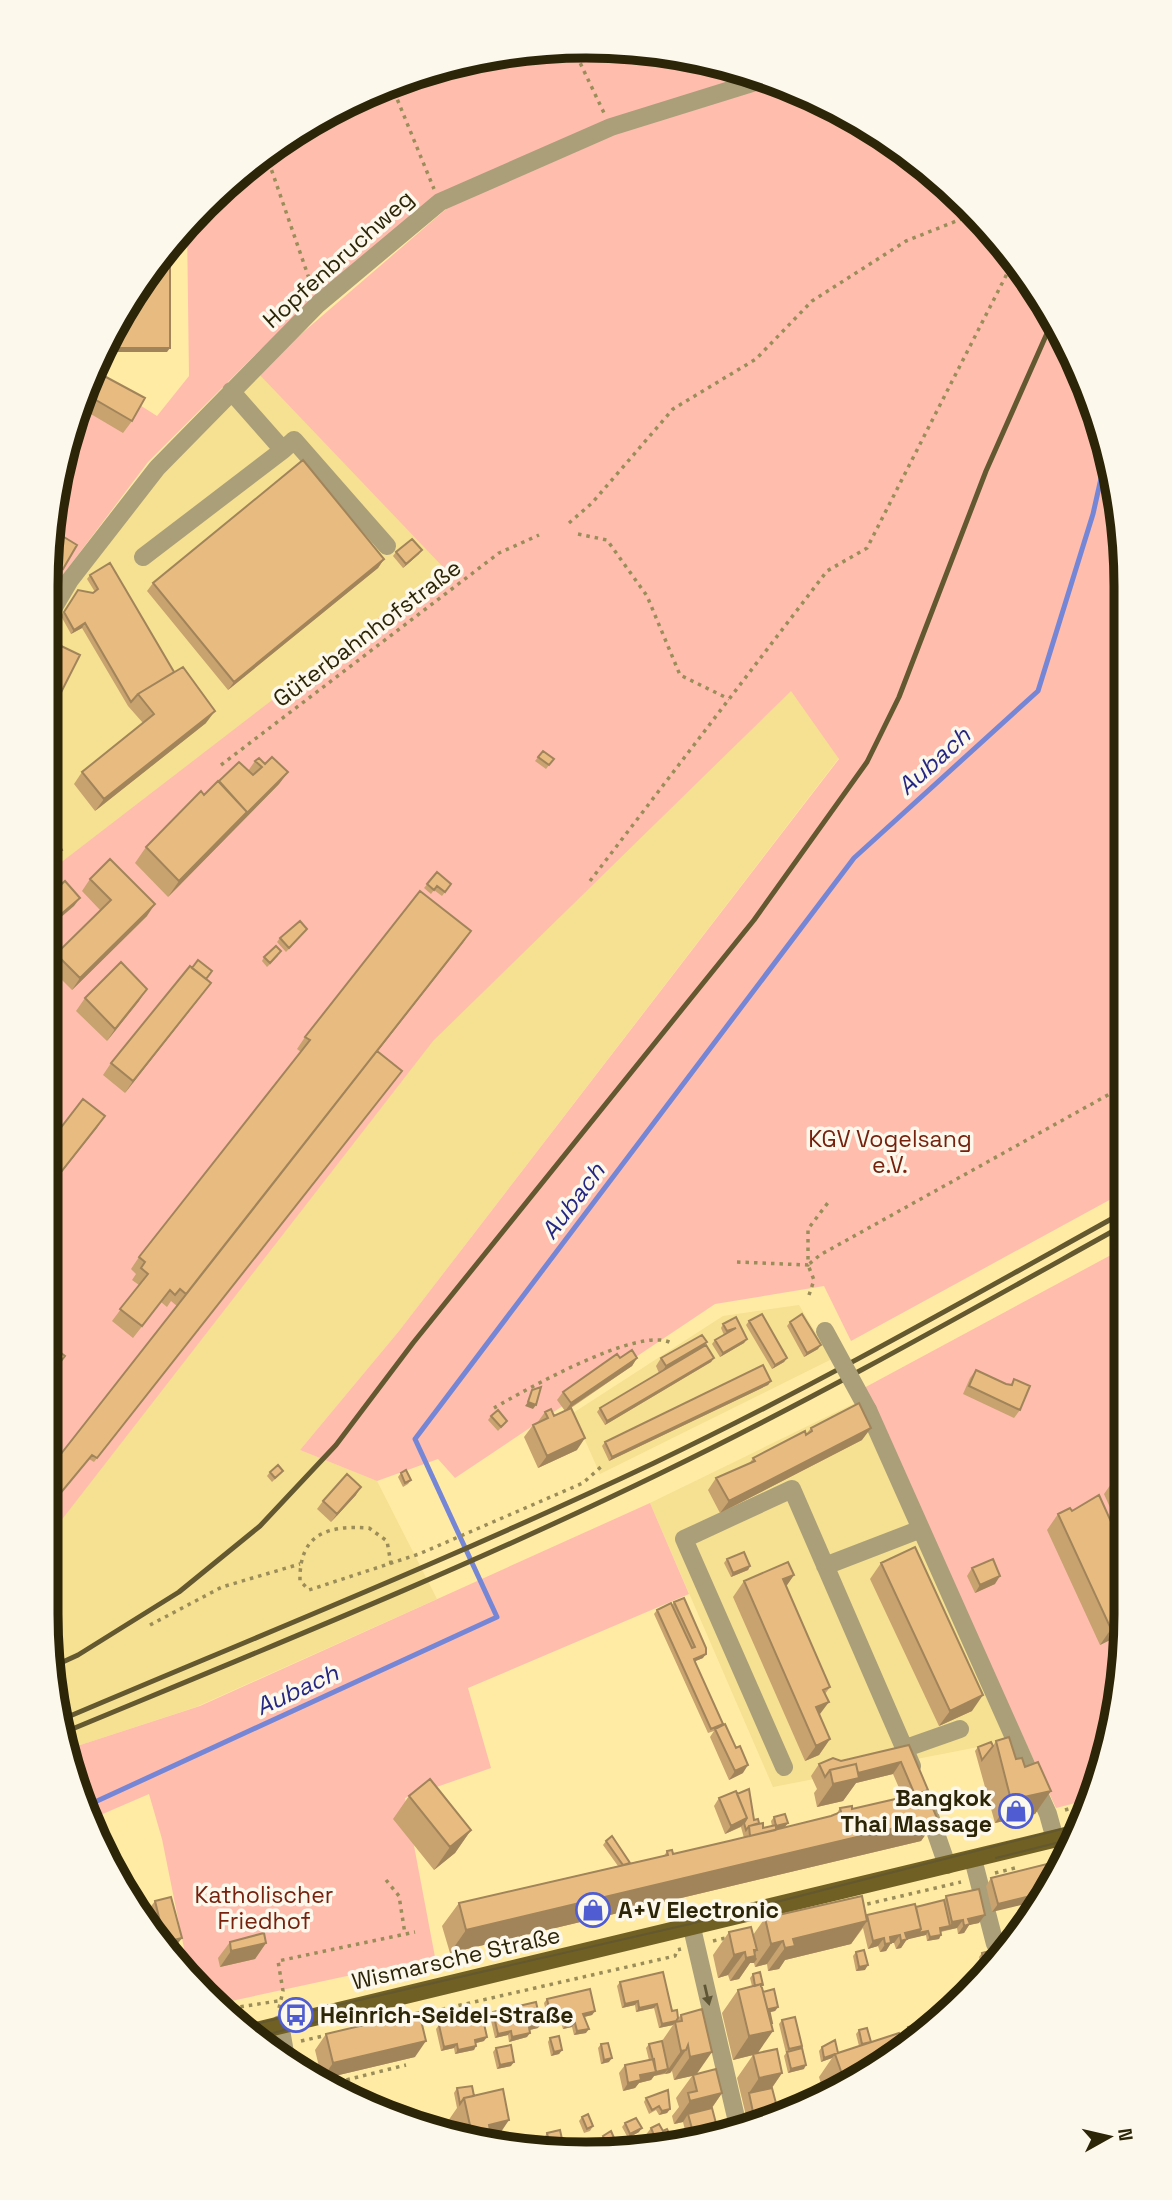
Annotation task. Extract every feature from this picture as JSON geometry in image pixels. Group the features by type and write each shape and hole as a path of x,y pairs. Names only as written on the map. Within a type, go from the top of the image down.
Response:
{"main road":[{"name":"Wismarsche Straße","path":"260,2030 694,1937 947,1865 1065,1836"}],"street":[{"name":"Hopfenbruchweg","path":"58,600 70,580 157,468 318,304 440,202 611,127 749,84"},
{"path":"231,391 284,450"},
{"path":"142,556 294,440 387,546"},
{"path":"825,1331 868,1410 1048,1814 1055,1839"},
{"path":"784,1767 684,1539 792,1489 906,1748 947,1865"},
{"path":"825,1566 921,1529"},
{"path":"906,1748 960,1729"},
{"path":"973,1859 995,1944"},
{"path":"694,1937 737,2120"},
{"path":"279,2024 283,2045"}],"path":[{"path":"578,58 611,127"},
{"path":"395,94 440,202"},
{"path":"269,163 318,304"},
{"path":"569,523 592,503 673,409 755,359 812,301 906,241 965,218"},
{"path":"590,881 827,571 867,548 1009,270"},
{"path":"578,534 607,541 647,596 680,676 729,699"},
{"name":"Güterbahnhofstraße","path":"221,765 499,553 539,535"},
{"path":"737,1262 808,1265 820,1255 1114,1092"},
{"path":"809,1296 814,1280 808,1265 808,1229 830,1200"},
{"path":"495,1408 573,1366 622,1347 648,1340 671,1343"},
{"path":"391,1564 387,1541 369,1528 330,1530 313,1537 300,1564 300,1581 309,1590 391,1564 419,1554 583,1483 603,1465"},
{"path":"150,1625 222,1587 300,1564"},
{"path":"1048,1814 1078,1806"},
{"path":"857,1907 1018,1867"},
{"path":"386,1880 399,1896 405,1934"},
{"path":"279,2024 278,2001 283,1991 278,1961 415,1932"},
{"path":"410,2016 675,1956 677,1950 694,1937 736,1936"},
{"path":"234,2008 278,2001"},
{"path":"283,2045 331,2035"},
{"path":"340,2081 406,2065"}],"shaded area":[{"path":"927,183 960,212 1010,271 839,758 399,1331 300,1450 377,1481 437,1599 196,1707 75,1747 62,1683 58,1614 58,616 78,579 165,469 257,372"},
{"path":"799,1305 832,1359 600,1474 573,1413 723,1316"},
{"path":"855,1403 1009,1741 773,1787 650,1503"}],"green space":[{"path":"551,59 655,62 749,84 611,127 440,202 259,351 148,462 58,581 62,517 68,483 86,416 100,380 157,416 189,376 187,240 212,212 264,167 352,112 416,86 449,76 517,62"},
{"name":"KGV Vogelsang e.V.","path":"761,88 820,112 908,167 960,212 1005,264 1060,352 1086,416 1096,449 1110,517 1113,551 1114,1197 851,1341 824,1286 715,1304 455,1478 438,1459 377,1481 300,1450 399,1331 839,759 791,691 433,1041 58,1525 58,865 444,568 257,372 452,204 616,131"},
{"path":"1114,1253 1113,1649 1104,1717 1079,1802 1056,1808 862,1389"},
{"name":"Katholischer Friedhof","path":"650,1503 689,1594 468,1688 491,1768 405,1798 435,1957 228,2002 212,1988 186,1959 162,1839 149,1794 98,1816 75,1747 200,1706"}],"building":[{"path":"170,260 170,348 114,348"},
{"path":"102,375 145,398 132,421 93,398"},
{"path":"303,460 384,559 234,682 153,583"},
{"path":"60,535 77,545 63,569 59,566"},
{"path":"412,539 422,550 406,564 396,552"},
{"path":"110,563 174,672 138,694 131,702 85,623 74,630 64,612 78,590 93,593 98,589 90,575"},
{"path":"58,644 80,655 58,698"},
{"path":"183,667 215,711 104,799 82,772 154,714 138,694"},
{"path":"543,751 554,759 549,765 538,757"},
{"path":"272,757 288,772 244,816 247,812 219,781 239,762 253,775 262,767 255,761 259,758 265,764"},
{"path":"218,781 247,812 179,881 146,847 201,791 204,795"},
{"path":"110,859 155,904 80,978 58,956 58,952 111,900 90,879"},
{"path":"437,872 451,884 445,892 437,886 434,890 427,884"},
{"path":"65,881 80,898 58,917 58,887"},
{"path":"420,891 471,931 186,1294 180,1289 175,1295 170,1290 142,1326 120,1309 148,1274 141,1268 145,1262 139,1257 310,1040 305,1037"},
{"path":"300,921 307,929 289,948 280,938"},
{"path":"276,946 281,951 270,963 264,957"},
{"path":"198,960 212,971 206,979 192,968"},
{"path":"121,962 147,989 115,1029 85,998"},
{"path":"190,966 211,983 133,1081 111,1063"},
{"path":"377,1051 402,1071 97,1458 92,1455 58,1496 58,1458"},
{"path":"83,1099 105,1116 58,1176 58,1131"},
{"path":"762,1314 787,1358 775,1365 749,1321"},
{"path":"802,1314 821,1345 807,1353 790,1322"},
{"path":"736,1317 747,1339 723,1353 715,1340 736,1328 727,1331 723,1324"},
{"path":"702,1335 707,1342 666,1366 661,1358"},
{"path":"706,1345 714,1358 607,1421 600,1408"},
{"path":"632,1350 637,1358 571,1403 563,1392 617,1354 620,1358"},
{"path":"58,1351 65,1356 58,1365"},
{"path":"763,1365 771,1381 612,1457 605,1442"},
{"path":"976,1370 1006,1384 1012,1385 1014,1379 1030,1386 1020,1410 969,1386"},
{"path":"541,1387 536,1405 528,1402 532,1390"},
{"path":"859,1403 871,1428 729,1501 716,1478 755,1461 753,1458 805,1431 806,1435 812,1431 811,1428"},
{"path":"571,1408 585,1438 547,1456 533,1425 548,1418 545,1412 551,1409 554,1416"},
{"path":"498,1410 507,1421 501,1427 491,1416"},
{"path":"278,1465 283,1471 275,1478 270,1472"},
{"path":"406,1470 411,1480 405,1483 401,1473"},
{"path":"347,1474 361,1487 337,1514 323,1501"},
{"path":"1099,1495 1114,1528 1114,1628 1111,1629 1058,1514 1070,1508 1072,1511"},
{"path":"915,1547 983,1695 950,1711 881,1563"},
{"path":"744,1552 750,1566 733,1573 727,1559"},
{"path":"993,1559 1000,1576 980,1585 972,1568"},
{"path":"788,1562 794,1575 783,1579 830,1687 823,1690 829,1702 816,1707 830,1739 816,1746 744,1581"},
{"path":"684,1598 706,1648 706,1654 694,1659 723,1724 711,1729 657,1610 671,1603 692,1648 695,1647 674,1602"},
{"path":"725,1724 736,1748 740,1746 748,1765 735,1771 715,1729"},
{"path":"1009,1737 1016,1759 1022,1758 1025,1767 1038,1762 1051,1791 1011,1800 996,1741"},
{"path":"991,1742 993,1746 982,1760 978,1747"},
{"path":"909,1745 928,1790 915,1795 901,1762 858,1773 856,1764 830,1770 825,1777 819,1764 833,1758 841,1761"},
{"path":"856,1764 859,1778 833,1784 830,1770"},
{"path":"430,1779 471,1830 450,1847 409,1796"},
{"path":"749,1789 754,1820 758,1819 759,1823 746,1830 744,1823 747,1818 737,1794"},
{"path":"736,1791 747,1818 731,1826 719,1798"},
{"path":"926,1792 937,1818 466,1930 459,1903 668,1855 667,1851 672,1850 673,1854 831,1816 841,1812 840,1808 852,1806 852,1809"},
{"path":"785,1814 788,1823 776,1826 774,1817"},
{"path":"763,1823 763,1828 776,1825 776,1830 750,1836 749,1826"},
{"path":"612,1836 630,1863 623,1865 606,1841"},
{"path":"1052,1863 1032,1896 998,1904 991,1878"},
{"path":"979,1889 985,1915 968,1919 970,1924 964,1926 963,1920 952,1922 946,1896"},
{"path":"862,1896 867,1921 793,1939 795,1946 785,1948 783,1941 771,1944 765,1918"},
{"path":"171,1897 182,1938 171,1941 167,1936 162,1928 155,1901"},
{"path":"944,1900 950,1926 940,1928 941,1935 930,1937 928,1931 918,1933 921,1929 916,1907"},
{"path":"915,1904 921,1929 905,1933 907,1939 901,1941 900,1935 890,1937 891,1943 885,1944 884,1938 873,1941 867,1915"},
{"path":"751,1927 757,1950 754,1950 755,1956 746,1958 745,1952 734,1955 729,1932"},
{"path":"264,1933 266,1943 231,1951 230,1942"},
{"path":"864,1950 868,1965 859,1967 856,1952"},
{"path":"993,1950 984,1961 982,1953"},
{"path":"663,1972 672,2011 677,2010 678,2018 676,2021 662,2024 657,2004 639,2008 638,2001 625,2004 620,1982"},
{"path":"760,1972 763,1985 755,1986 753,1974"},
{"path":"761,1984 773,2031 749,2036 738,1990"},
{"path":"590,1989 595,2011 583,2014 589,2029 577,2031 575,2023 566,2025 564,2019 552,2021 547,1999"},
{"path":"774,1989 778,2007 769,2009 771,2023 763,1992"},
{"path":"536,2002 541,2024 529,2027 530,2033 512,2037 511,2031 498,2034 493,2012"},
{"path":"702,2009 712,2052 690,2057 688,2045 686,2050 681,2051 675,2022 682,2021 681,2015"},
{"path":"419,2012 426,2041 333,2063 326,2034"},
{"path":"482,2015 487,2037 475,2040 476,2046 458,2050 457,2044 444,2047 439,2025"},
{"path":"795,2017 802,2046 789,2049 782,2020"},
{"path":"867,2028 871,2042 862,2044 859,2030"},
{"path":"899,2033 901,2038 842,2074 835,2054"},
{"path":"559,2036 562,2050 554,2052 550,2038"},
{"path":"835,2040 838,2053 824,2058 822,2047"},
{"path":"662,2041 668,2069 656,2072 649,2044"},
{"path":"608,2043 612,2058 604,2060 601,2044"},
{"path":"511,2045 514,2062 500,2065 496,2048"},
{"path":"802,2048 806,2065 791,2069 787,2052"},
{"path":"777,2049 782,2073 759,2078 753,2054"},
{"path":"654,2059 656,2072 640,2075 641,2080 628,2083 625,2065"},
{"path":"716,2069 722,2093 690,2101 688,2093 697,2091 693,2075"},
{"path":"472,2086 474,2096 464,2098 460,2104 457,2088"},
{"path":"772,2088 777,2106 754,2115 749,2093"},
{"path":"503,2089 509,2120 489,2125 491,2133 471,2129 464,2098"},
{"path":"668,2090 670,2109 662,2111 659,2106 652,2110 646,2098"},
{"path":"712,2108 717,2126 693,2131 688,2114"},
{"path":"588,2114 593,2126 587,2129 582,2117"},
{"path":"636,2118 642,2128 630,2134 625,2123"},
{"path":"659,2124 663,2131 667,2129 670,2135 646,2139 654,2135 651,2128"},
{"path":"560,2130 563,2141 549,2141 547,2133"},
{"path":"611,2131 615,2141 606,2141 603,2136"}],"waterway":[{"name":"Aubach","path":"93,1803 497,1617 415,1439 854,858 1038,691 1093,514 1102,474"}],"tram line":[{"path":"254,2024 690,1924 1069,1827"},
{"path":"996,1858 1063,1841"},
{"path":"266,2035 352,2013"}],"railway":[{"path":"60,1663 78,1655 179,1592 260,1526 336,1445 413,1343 754,920 867,762 899,697 986,471 1048,331"},
{"path":"68,1717 434,1562 654,1463 833,1372 1114,1218"},
{"path":"71,1730 290,1639 588,1508 836,1384 1114,1231"}],"place":[{"name":"Bangkok Thai Massage","path":"1016,1811"},
{"name":"A+V Electronic","path":"593,1910"},
{"name":"Heinrich-Seidel-Straße","path":"296,2015"}]}
